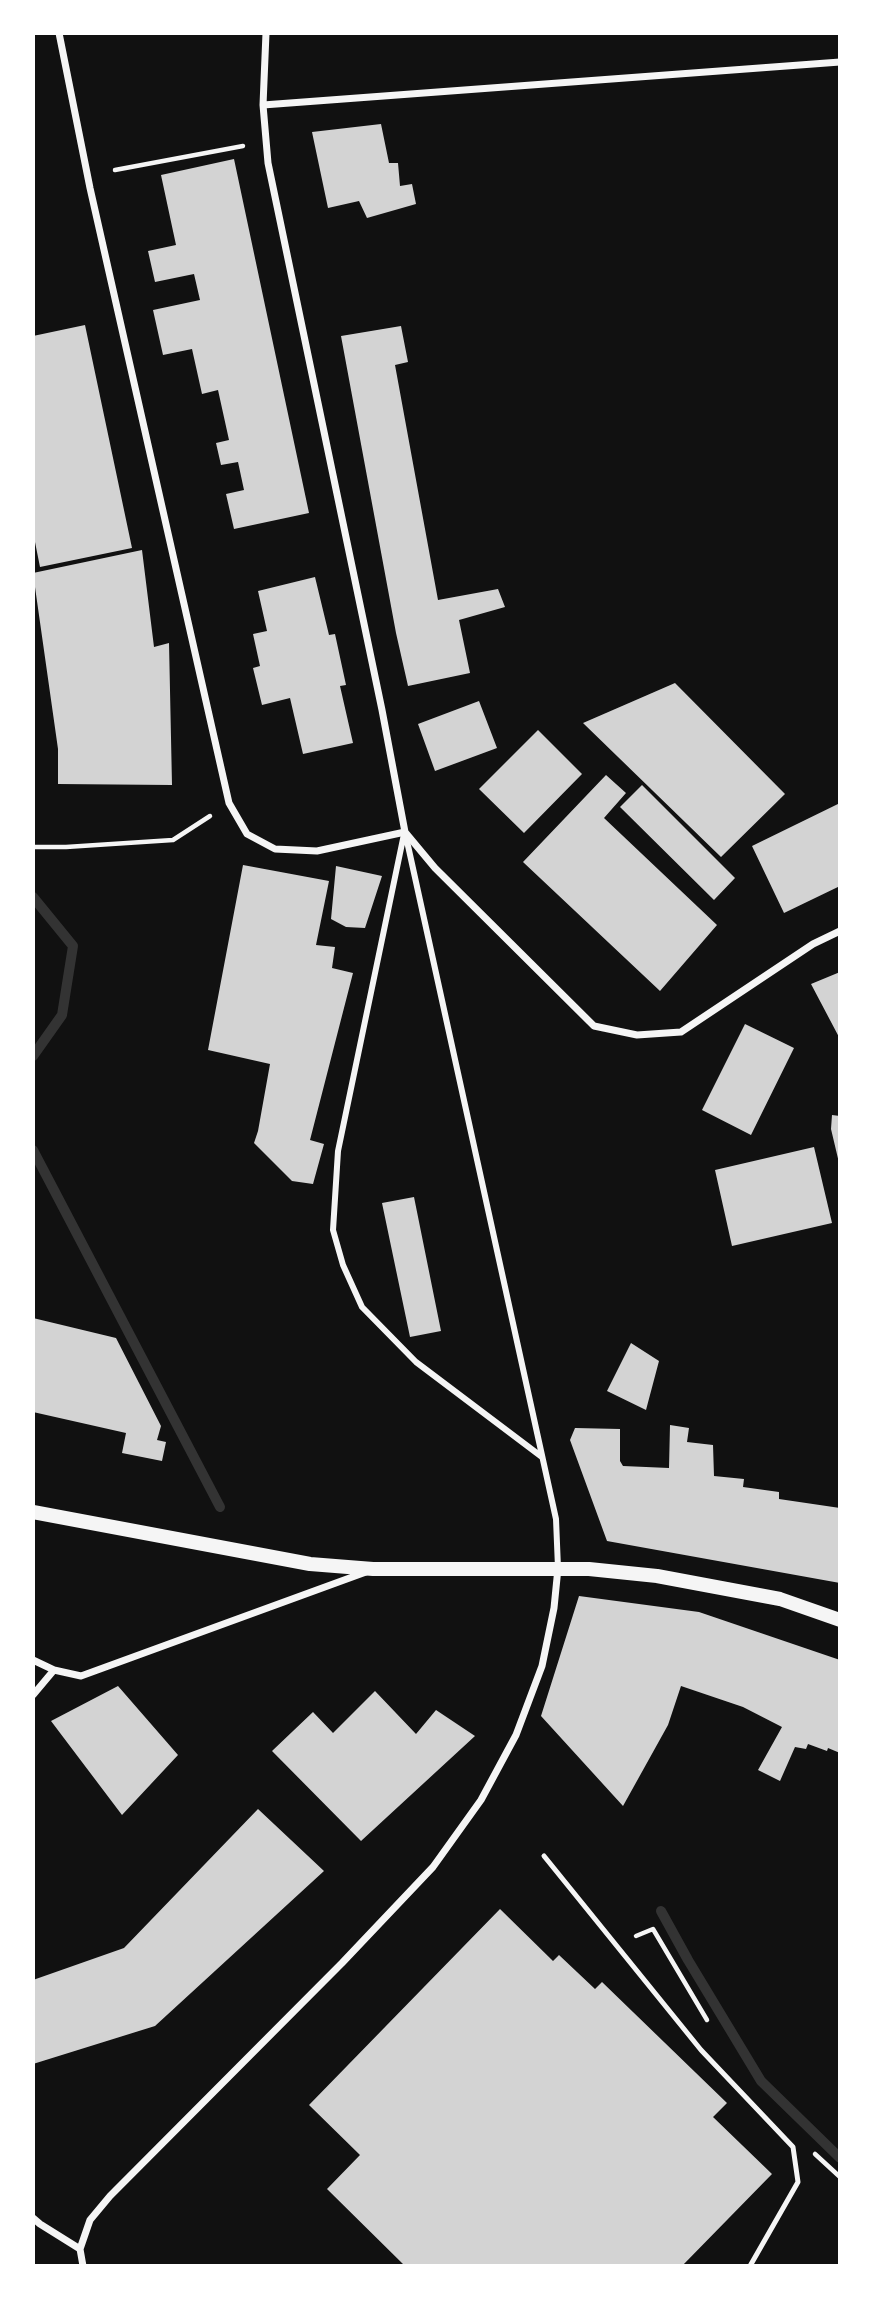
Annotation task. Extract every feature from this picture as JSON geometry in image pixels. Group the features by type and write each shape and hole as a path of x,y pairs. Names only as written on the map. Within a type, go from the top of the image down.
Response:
{"main road":[{"path":"33,1511 310,1564 373,1569 589,1569 657,1576 780,1599 840,1620"}],"street":[{"path":"60,33 90,187 229,803 247,834 275,849 317,851 405,832"},
{"path":"83,2266 80,2249 90,2220 110,2196 342,1963 433,1867 481,1800 516,1735 542,1666 554,1608 558,1569 556,1519 405,832 268,163 263,105 266,33"},
{"path":"263,105 840,62"},
{"path":"405,832 435,868 594,1026 637,1035 681,1032 813,944 840,931"},
{"path":"405,832 338,1152 333,1230 343,1265 362,1307 415,1362 542,1457"},
{"path":"33,1660 54,1670 80,1676 373,1569"},
{"path":"33,1695 54,1670"},
{"path":"33,2218 80,2249"}],"lane":[{"path":"544,1856 701,2050 793,2147 797,2182 750,2266"}],"path":[{"path":"116,170 243,146"},
{"path":"33,847 66,848 173,840 229,803"}],"building":[{"path":"381,124 389,163 398,163 400,186 412,184 416,204 367,218 359,201 328,208 312,132"},
{"path":"234,159 309,513 234,529 226,494 244,490 238,462 221,465 216,443 229,440 218,390 202,394 192,349 163,355 153,310 200,300 194,274 155,282 148,251 176,245 161,175"},
{"path":"85,325 132,548 40,567 33,532 33,336"},
{"path":"401,326 408,362 395,365 438,600 498,589 505,607 459,620 470,673 408,686 341,336"},
{"path":"142,550 154,647 169,643 172,785 58,784 58,749 33,573"},
{"path":"315,577 329,635 335,634 346,685 340,686 353,743 303,754 290,698 262,705 253,668 260,666 253,634 267,631 258,591"},
{"path":"675,683 785,794 721,857 583,723"},
{"path":"479,701 497,748 435,771 418,724"},
{"path":"538,730 582,774 524,833 479,789"},
{"path":"606,775 626,793 604,818 717,925 660,991 523,862"},
{"path":"642,785 735,878 714,900 620,807"},
{"path":"840,803 840,886 784,913 752,846"},
{"path":"243,865 329,881 316,945 335,947 332,968 353,973 310,1140 324,1144 313,1184 292,1181 254,1143 270,1064 208,1050"},
{"path":"336,866 382,876 365,928 346,927 331,919"},
{"path":"840,972 840,1039 811,984"},
{"path":"745,1024 794,1048 751,1135 702,1110"},
{"path":"832,1115 840,1116 840,1167 831,1129"},
{"path":"814,1147 832,1223 732,1246 715,1170"},
{"path":"414,1197 441,1331 410,1337 382,1203"},
{"path":"33,1318 116,1338 161,1426 157,1440 166,1442 162,1461 122,1453 126,1433 33,1412"},
{"path":"631,1343 659,1361 646,1410 607,1391"},
{"path":"670,1425 689,1428 687,1442 713,1445 714,1476 744,1479 743,1487 779,1492 779,1499 840,1508 840,1583 607,1541 570,1440 575,1428 620,1429 620,1461 623,1466 669,1468"},
{"path":"579,1596 699,1612 840,1660 840,1753 808,1744 806,1749 795,1747 780,1781 758,1770 782,1727 743,1707 681,1686 668,1725 623,1806 541,1716"},
{"path":"118,1686 178,1755 122,1815 51,1721"},
{"path":"375,1691 416,1734 436,1710 475,1736 361,1841 272,1751 313,1712 333,1733"},
{"path":"258,1809 324,1871 155,2026 33,2064 33,1980 124,1948"},
{"path":"500,1909 553,1961 559,1955 595,1989 602,1982 727,2103 713,2117 772,2174 682,2266 405,2266 327,2189 360,2155 309,2105"}],"waterway":[{"path":"33,897 73,946 62,1015 33,1056"},
{"path":"33,1150 220,1507"},
{"path":"661,1911 761,2081 840,2158"}]}
